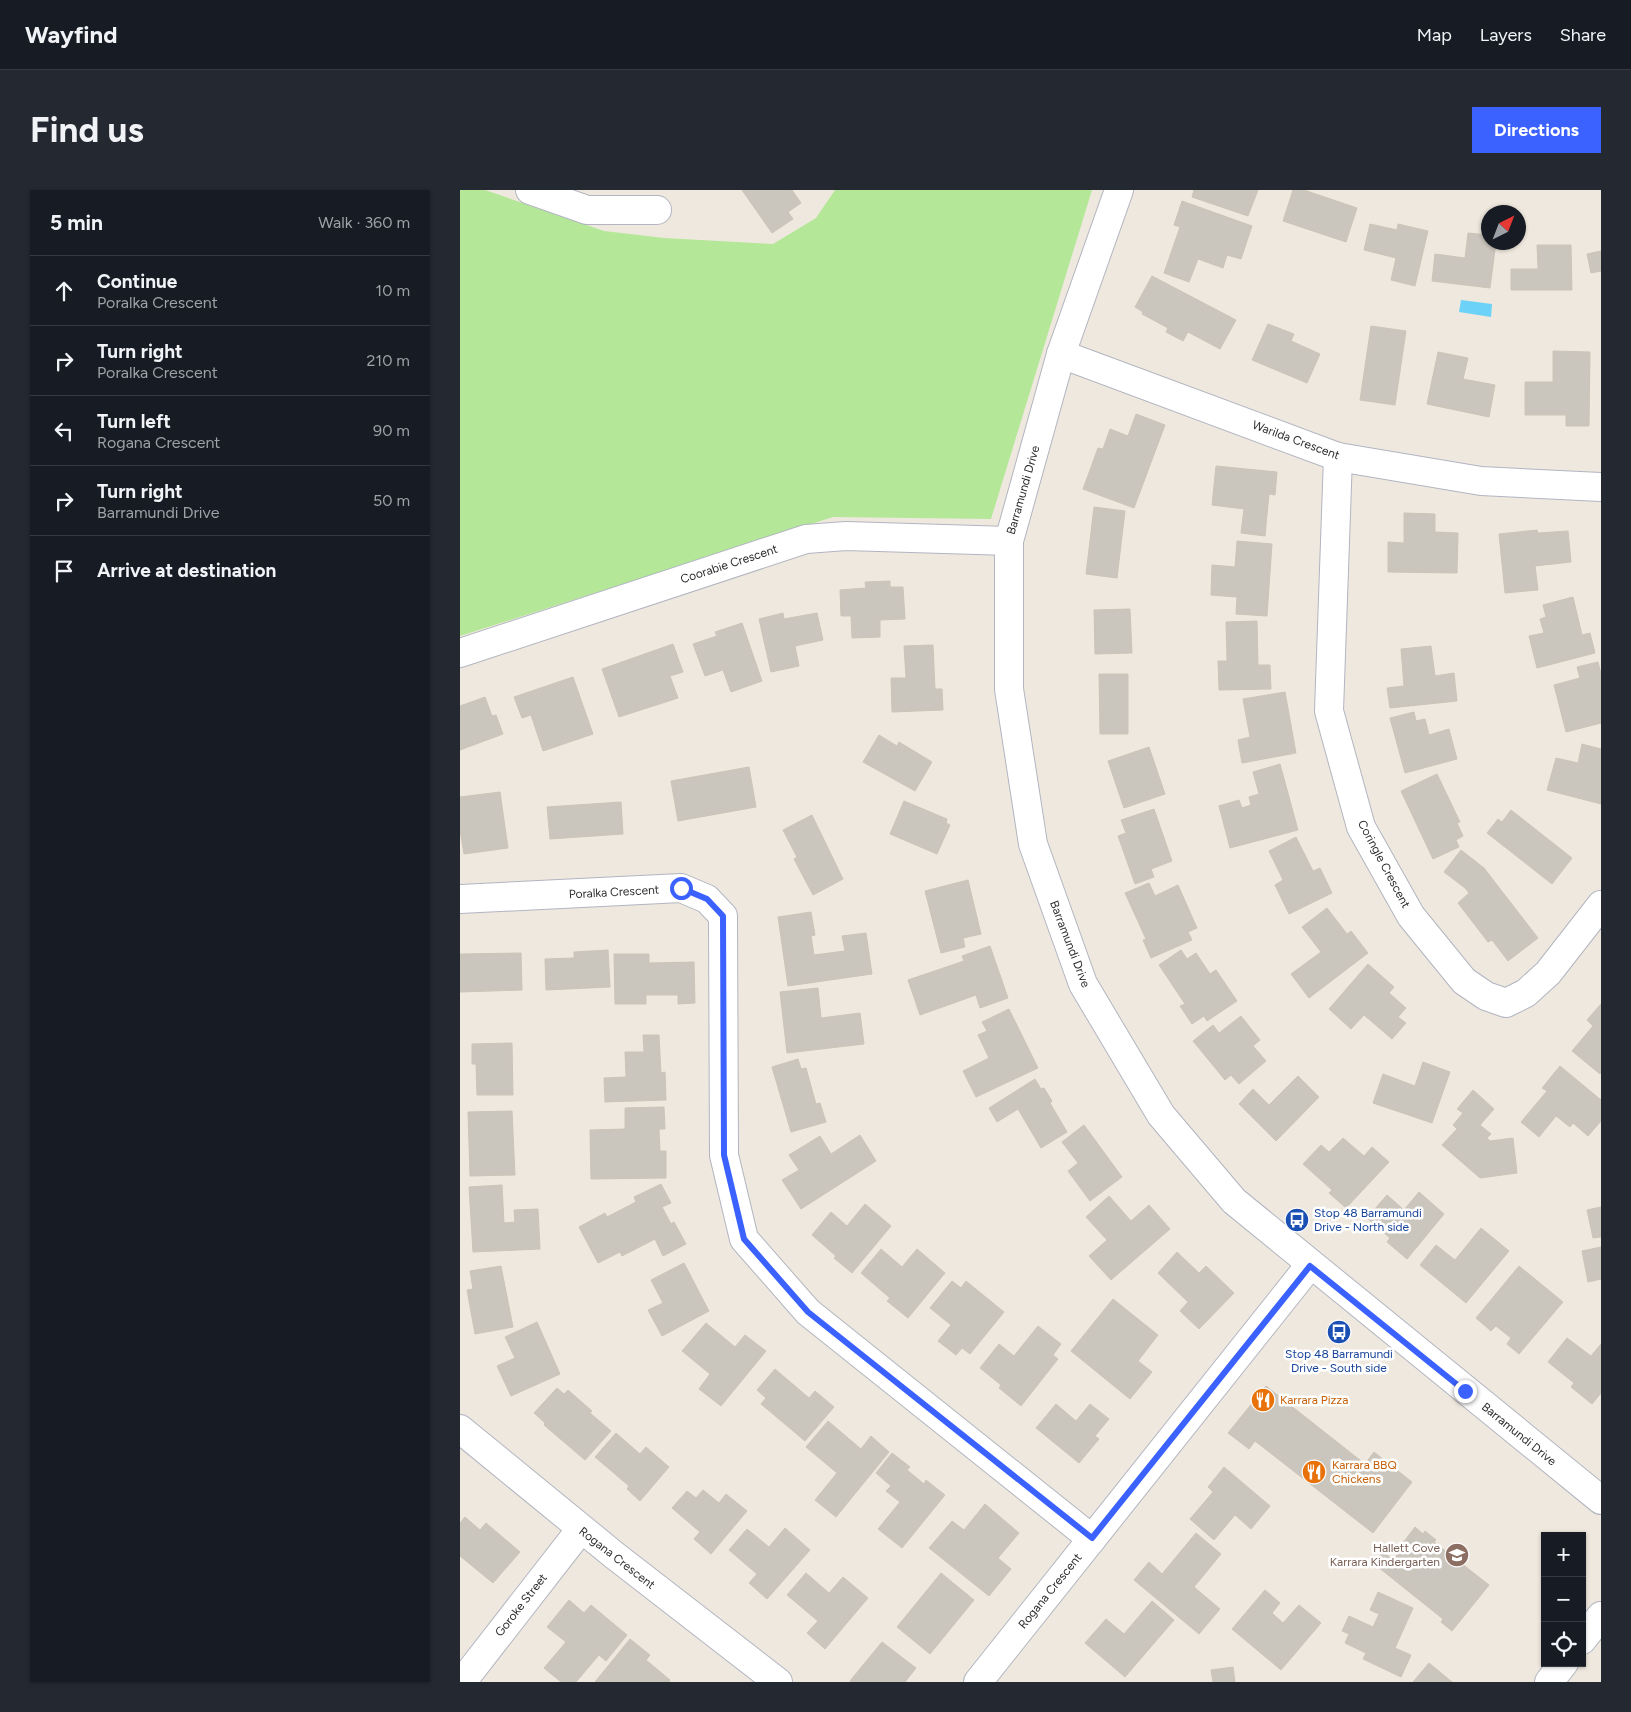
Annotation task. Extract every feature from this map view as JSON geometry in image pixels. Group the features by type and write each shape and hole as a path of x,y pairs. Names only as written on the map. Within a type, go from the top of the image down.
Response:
{"street":[{"path":"530,190 587,210 657,210"},
{"name":"Barramundi Drive","path":"1120,190 1061,354 1008,541 1009,689 1033,844 1083,984 1162,1115 1234,1201 1310,1266 1601,1500"},
{"name":"Warilda Crescent","path":"1061,354 1338,457 1481,481 1601,487"},
{"name":"Coringle Crescent","path":"1338,457 1329,711 1361,827 1411,916 1464,981 1486,996 1506,1003 1526,993 1548,973 1601,905"},
{"name":"Coorabie Crescent","path":"460,653 806,540 846,536 1008,541"},
{"name":"Poralka Crescent","path":"460,899 681,888 707,899 723,916 724,1155 744,1239 808,1312 1092,1538"},
{"name":"Rogana Crescent","path":"978,1682 1310,1266"},
{"name":"Rogana Crescent","path":"460,1429 581,1529 778,1682"},
{"name":"Goroke Street","path":"462,1682 581,1529"},
{"path":"1586,1635 1601,1616"},
{"path":"1549,1682 1561,1667"}],"green space":[{"path":"460,190 485,190 604,231 664,238 773,244 816,218 835,190 1092,190 991,519 833,517 460,636"}],"water":[{"path":"1461,300 1492,304 1491,317 1459,312"}],"building":[{"path":"742,190 792,190 801,203 788,212 793,219 772,233"},
{"path":"1194,190 1258,190 1248,216 1192,197"},
{"path":"1293,190 1304,190 1357,208 1346,242 1283,221"},
{"path":"1182,201 1252,226 1241,259 1227,255 1223,268 1198,259 1189,282 1164,273 1180,227 1174,225"},
{"path":"1370,224 1397,230 1398,224 1428,231 1415,286 1391,280 1396,258 1364,250"},
{"path":"1468,233 1481,234 1481,250 1495,250 1490,288 1432,281 1435,254 1465,258"},
{"path":"1537,245 1571,245 1572,290 1511,290 1511,269 1538,269"},
{"path":"1601,251 1601,271 1591,273 1587,254"},
{"path":"1152,276 1236,320 1220,349 1188,332 1183,341 1166,332 1168,328 1142,314 1143,312 1135,307"},
{"path":"1268,324 1294,334 1291,341 1320,354 1307,383 1252,360"},
{"path":"1371,326 1406,331 1395,405 1360,400"},
{"path":"1553,351 1590,352 1589,426 1566,426 1566,415 1525,415 1525,382 1553,382"},
{"path":"1438,352 1468,358 1463,379 1495,385 1489,417 1427,404"},
{"path":"1136,414 1165,425 1134,508 1083,489 1098,448 1103,449 1110,429 1128,436"},
{"path":"1216,466 1277,472 1275,495 1269,494 1265,536 1241,533 1244,509 1212,505"},
{"path":"1094,507 1125,511 1117,578 1086,574"},
{"path":"1404,513 1435,514 1435,532 1458,533 1457,573 1388,572 1388,542 1404,543"},
{"path":"1537,530 1538,533 1568,531 1571,562 1535,566 1538,590 1505,593 1499,534"},
{"path":"1237,541 1272,544 1267,616 1236,614 1237,597 1211,595 1212,565 1235,567"},
{"path":"890,581 890,587 903,587 905,619 880,620 880,637 852,638 851,616 841,616 840,590 866,588 865,582"},
{"path":"1573,597 1582,635 1590,633 1595,653 1537,668 1529,636 1544,633 1540,619 1546,617 1543,605"},
{"path":"1130,609 1132,653 1095,654 1094,610"},
{"path":"783,613 784,619 817,613 823,640 795,646 799,666 771,672 759,619"},
{"path":"1257,621 1258,665 1270,665 1271,689 1219,690 1218,661 1227,661 1226,622"},
{"path":"742,623 762,681 731,692 723,670 705,676 693,644 717,636 715,632"},
{"path":"673,644 683,672 670,676 678,698 619,717 602,669"},
{"path":"933,645 935,689 942,689 943,710 892,712 891,678 906,678 904,646"},
{"path":"1431,646 1435,676 1454,673 1457,701 1390,708 1387,688 1404,686 1401,649"},
{"path":"1598,662 1601,674 1601,723 1566,732 1554,685 1580,678 1577,667"},
{"path":"1099,674 1128,674 1128,734 1100,734"},
{"path":"573,677 593,734 543,751 531,715 522,718 514,697"},
{"path":"1285,692 1296,753 1242,763 1238,740 1250,737 1243,699"},
{"path":"485,697 492,716 496,715 503,734 460,750 460,706"},
{"path":"1414,712 1416,721 1425,719 1429,735 1449,729 1457,759 1405,773 1390,718"},
{"path":"879,735 897,746 899,742 932,762 915,791 863,762"},
{"path":"1582,744 1601,749 1601,804 1547,790 1556,758 1578,763"},
{"path":"1149,747 1165,794 1124,808 1108,761"},
{"path":"1280,764 1298,830 1230,848 1219,806 1239,800 1242,808 1251,805 1249,797 1259,794 1253,772"},
{"path":"749,767 756,807 678,821 671,781"},
{"path":"1437,774 1460,822 1457,823 1463,836 1456,840 1459,847 1433,859 1401,791"},
{"path":"500,792 508,848 464,854 460,830 460,797"},
{"path":"904,801 947,819 946,823 950,825 937,854 890,834"},
{"path":"621,802 623,834 550,839 547,807"},
{"path":"1154,809 1172,861 1151,869 1154,877 1135,884 1118,836 1126,833 1121,820"},
{"path":"1511,810 1572,858 1552,884 1487,833 1498,819 1502,822"},
{"path":"812,815 843,879 813,895 794,859 797,857 783,830"},
{"path":"1296,837 1313,871 1320,868 1332,893 1289,914 1275,885 1283,880 1269,851"},
{"path":"1461,850 1484,868 1538,938 1508,961 1492,940 1488,942 1458,903 1469,893 1444,872"},
{"path":"968,880 981,934 963,938 965,947 941,953 925,891"},
{"path":"1149,883 1155,896 1178,885 1197,928 1188,932 1192,940 1151,958 1143,940 1146,939 1125,893"},
{"path":"1327,908 1347,934 1351,931 1368,953 1309,998 1291,974 1321,952 1302,927"},
{"path":"811,912 815,935 811,936 814,955 845,951 842,936 866,933 872,974 788,986 778,917"},
{"path":"990,946 1008,998 980,1008 976,995 920,1015 908,980 964,961 962,956"},
{"path":"608,950 610,987 546,990 545,959 574,958 574,952"},
{"path":"1181,950 1187,959 1196,953 1210,974 1216,970 1237,1001 1207,1021 1204,1016 1192,1024 1180,1006 1185,1004 1159,965"},
{"path":"521,953 522,990 460,992 460,954"},
{"path":"614,954 649,954 649,963 694,962 695,1003 678,1004 678,995 646,995 646,1004 615,1004"},
{"path":"1368,964 1394,987 1389,993 1406,1008 1398,1017 1406,1023 1392,1039 1364,1015 1351,1029 1329,1009"},
{"path":"818,988 821,1018 860,1013 864,1044 787,1053 780,992"},
{"path":"1601,1004 1600,1074 1572,1051 1593,1026 1587,1020"},
{"path":"1009,1009 1038,1068 976,1097 963,1071 989,1058 978,1035 987,1031 982,1022"},
{"path":"1241,1016 1260,1040 1253,1046 1266,1061 1239,1084 1231,1075 1225,1080 1193,1041 1213,1025 1219,1033"},
{"path":"643,1035 659,1035 661,1073 665,1072 666,1100 605,1102 604,1078 626,1077 625,1052 644,1052"},
{"path":"512,1043 513,1095 477,1095 476,1064 472,1064 472,1044"},
{"path":"798,1059 801,1069 806,1068 816,1104 820,1103 826,1122 791,1132 772,1067"},
{"path":"1423,1062 1450,1072 1432,1123 1373,1103 1383,1074 1415,1086"},
{"path":"1560,1066 1601,1100 1601,1121 1588,1136 1573,1123 1570,1127 1556,1116 1539,1137 1521,1122 1547,1091 1542,1088"},
{"path":"1298,1076 1319,1097 1276,1141 1239,1104 1253,1089 1269,1105"},
{"path":"1035,1079 1041,1089 1044,1088 1052,1101 1050,1103 1067,1132 1041,1148 1018,1109 997,1122 989,1108"},
{"path":"1473,1090 1494,1109 1480,1125 1491,1134 1487,1138 1490,1141 1513,1138 1517,1173 1480,1178 1442,1145 1457,1129 1453,1125 1463,1113 1457,1109"},
{"path":"664,1107 665,1129 659,1129 660,1151 666,1151 666,1178 591,1179 590,1130 625,1129 625,1108"},
{"path":"512,1111 515,1175 470,1176 468,1112"},
{"path":"1084,1125 1122,1177 1090,1201 1068,1171 1078,1163 1062,1142"},
{"path":"860,1135 876,1161 801,1209 782,1180 799,1170 789,1155 820,1136 831,1154"},
{"path":"1343,1138 1364,1156 1372,1147 1389,1162 1346,1208 1329,1193 1332,1190 1303,1164 1321,1145 1329,1152"},
{"path":"661,1184 671,1203 662,1207 671,1224 674,1222 686,1244 663,1256 655,1239 622,1256 620,1252 598,1263 579,1227 605,1213 607,1217 636,1202 634,1197"},
{"path":"502,1185 504,1223 515,1222 514,1210 538,1209 540,1249 473,1252 469,1187"},
{"path":"1419,1192 1444,1214 1407,1259 1387,1242 1390,1238 1367,1218 1387,1195 1404,1210"},
{"path":"1109,1196 1131,1221 1149,1205 1170,1229 1111,1280 1089,1256 1107,1240 1086,1217"},
{"path":"865,1204 891,1226 852,1273 834,1258 836,1256 812,1235 831,1212 847,1226"},
{"path":"1601,1207 1601,1237 1593,1238 1587,1210"},
{"path":"1481,1228 1509,1251 1466,1303 1420,1265 1436,1245 1455,1260"},
{"path":"1601,1247 1601,1279 1588,1282 1582,1251"},
{"path":"881,1249 902,1267 917,1249 945,1273 908,1318 887,1301 890,1298 861,1273"},
{"path":"1177,1252 1199,1273 1206,1266 1234,1293 1199,1329 1180,1311 1188,1302 1158,1273"},
{"path":"684,1263 709,1311 662,1336 648,1310 663,1303 651,1280"},
{"path":"501,1266 513,1327 475,1334 467,1290 473,1289 470,1271"},
{"path":"1519,1266 1563,1302 1519,1354 1507,1344 1511,1338 1496,1326 1491,1331 1476,1318"},
{"path":"952,1281 961,1288 966,1281 1004,1312 970,1354 962,1348 956,1355 938,1341 951,1325 930,1308"},
{"path":"1113,1299 1158,1335 1138,1361 1152,1372 1130,1399 1071,1351"},
{"path":"537,1322 560,1374 511,1396 497,1366 515,1358 505,1337"},
{"path":"706,1323 735,1347 745,1335 766,1351 721,1406 699,1389 710,1374 682,1351"},
{"path":"1038,1326 1061,1344 1053,1355 1058,1359 1021,1406 999,1388 1001,1385 980,1368 999,1344 1014,1356"},
{"path":"1567,1338 1591,1356 1601,1344 1601,1393 1592,1404 1571,1387 1574,1383 1548,1362"},
{"path":"775,1369 809,1398 815,1391 834,1407 805,1441 761,1404 766,1398 757,1390"},
{"path":"1266,1386 1365,1464 1374,1452 1412,1482 1373,1533 1255,1441 1249,1449 1228,1433"},
{"path":"557,1388 564,1394 568,1390 611,1431 585,1460 544,1425 545,1423 534,1413"},
{"path":"1056,1404 1076,1421 1090,1404 1109,1419 1095,1436 1099,1439 1079,1463 1036,1428"},
{"path":"828,1421 861,1449 871,1436 889,1452 836,1517 815,1500 837,1473 806,1447"},
{"path":"616,1433 640,1454 646,1447 669,1467 640,1501 627,1489 629,1486 595,1457"},
{"path":"892,1453 910,1467 907,1470 924,1484 926,1480 945,1495 902,1548 878,1529 900,1502 886,1491 891,1486 876,1473"},
{"path":"1224,1467 1270,1506 1251,1529 1235,1515 1214,1540 1190,1519 1213,1492 1208,1487"},
{"path":"703,1490 719,1503 726,1494 747,1511 711,1554 694,1539 700,1532 672,1508 687,1491 696,1498"},
{"path":"985,1504 1019,1533 998,1558 1011,1569 989,1596 929,1548 952,1521 964,1530"},
{"path":"465,1517 480,1530 486,1523 520,1552 493,1583 460,1556 460,1523"},
{"path":"1415,1527 1423,1534 1425,1531 1436,1540 1434,1542 1489,1585 1452,1631 1441,1622 1443,1619 1373,1563 1383,1551 1393,1560 1405,1545 1403,1543"},
{"path":"785,1528 810,1550 767,1599 749,1583 757,1574 729,1550 747,1529 769,1547"},
{"path":"1196,1533 1221,1554 1194,1587 1220,1609 1199,1634 1134,1580 1149,1562 1162,1574"},
{"path":"806,1573 829,1593 843,1577 868,1598 825,1649 807,1633 818,1621 787,1595"},
{"path":"941,1573 974,1600 930,1654 897,1627"},
{"path":"1265,1590 1280,1603 1272,1613 1283,1623 1299,1605 1321,1623 1281,1670 1232,1629"},
{"path":"1378,1592 1413,1608 1395,1648 1411,1655 1401,1677 1363,1659 1366,1653 1345,1643 1349,1634 1342,1631 1349,1616 1373,1627 1379,1614 1370,1610"},
{"path":"569,1600 584,1613 591,1605 627,1635 606,1661 599,1655 576,1682 561,1682 544,1668 566,1642 547,1627"},
{"path":"1152,1601 1174,1620 1125,1677 1085,1643 1106,1619 1124,1634"},
{"path":"630,1639 650,1655 646,1660 670,1680 669,1682 595,1682"},
{"path":"882,1642 916,1668 905,1682 851,1682 850,1681"},
{"path":"1429,1663 1452,1682 1413,1682"},
{"path":"1233,1667 1235,1682 1213,1682 1211,1670"}],"place":[{"name":"Stop 48 Barramundi Drive - North side","path":"1297,1220"},
{"name":"Stop 48 Barramundi Drive - South side","path":"1339,1332"},
{"name":"Karrara Pizza","path":"1263,1400"},
{"name":"Karrara BBQ Chickens","path":"1314,1472"},
{"name":"Hallett Cove Karrara Kindergarten","path":"1457,1555"}],"route":[{"path":"681,888 707,899 723,916 724,1155 744,1239 808,1312 1092,1538 1310,1266 1465,1391"}]}
